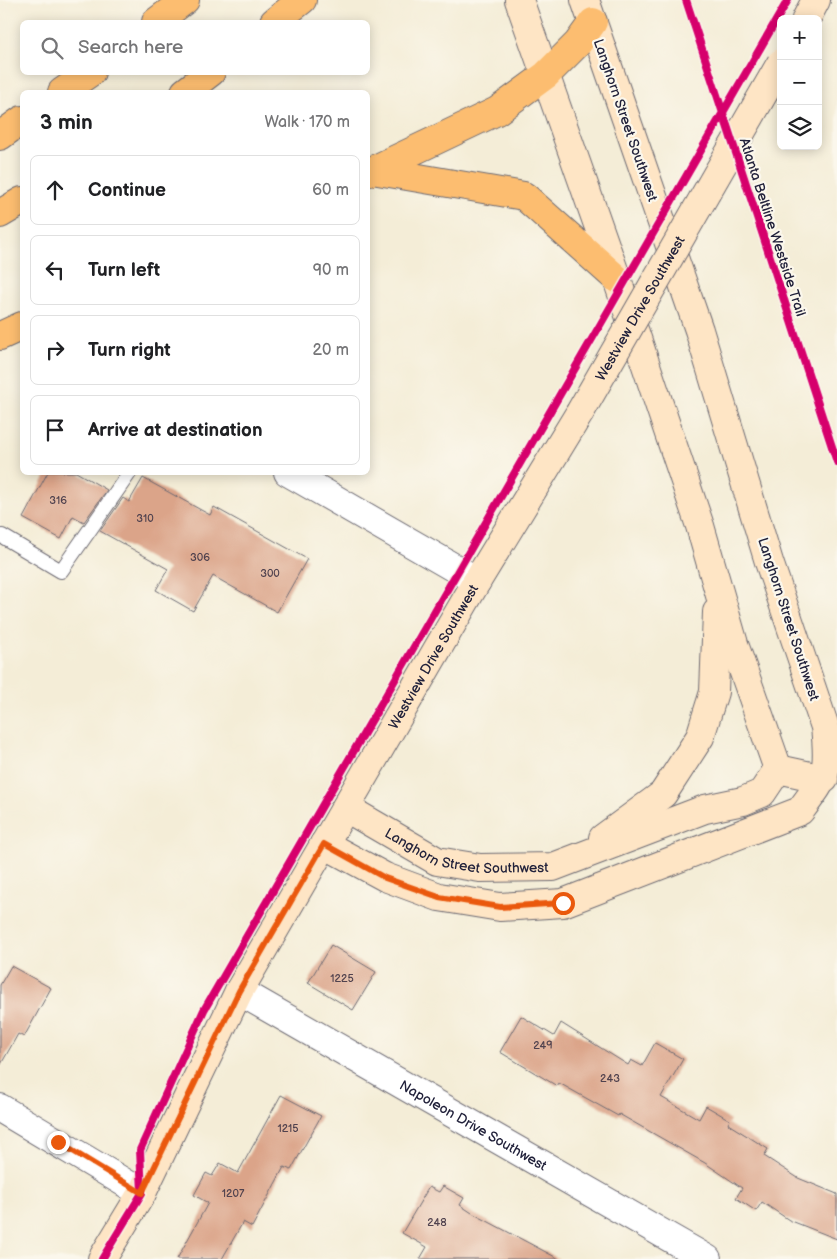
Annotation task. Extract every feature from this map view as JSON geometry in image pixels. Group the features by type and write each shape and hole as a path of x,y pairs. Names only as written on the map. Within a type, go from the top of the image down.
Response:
{"highway":[{"path":"159,20 185,0"},
{"path":"277,20 302,0"},
{"path":"370,171 497,112 546,75 578,43 589,11"},
{"path":"65,90 86,75"},
{"path":"188,90 206,75"},
{"path":"0,136 20,121"},
{"path":"370,171 524,196 617,278"},
{"path":"0,214 20,202"},
{"path":"0,336 20,327"}],"street":[{"path":"519,0 617,278 700,526 734,644 778,769 824,779"},
{"path":"808,15 816,0"},
{"name":"Langhorn Street Southwest","path":"324,844 385,878 439,897 500,907 563,903 800,811 824,779 828,756 825,727 769,562 699,330 589,11"},
{"name":"Westview Drive Southwest","path":"102,1259 142,1193 239,991 477,581 579,414 777,70"},
{"path":"293,475 477,581"},
{"path":"583,855 615,828 663,794 700,737 714,692 718,588"},
{"name":"Langhorn Street Southwest","path":"346,808 437,861 480,868 553,867 705,809 743,801 762,793 778,769"},
{"name":"Napoleon Drive Southwest","path":"239,991 707,1259"},
{"path":"0,1108 142,1193"}],"lane":[{"path":"2,536 61,571 128,475"}],"building":[{"path":"46,475 81,475 107,490 84,522 73,516 61,539 23,518"},
{"path":"143,478 210,515 214,507 307,559 277,612 213,576 193,611 156,590 168,569 100,531 123,498 129,502"},
{"path":"331,945 376,972 353,1010 308,983"},
{"path":"11,966 51,988 24,1037 18,1034 0,1066 0,985"},
{"path":"521,1016 554,1036 561,1023 628,1065 631,1060 642,1066 655,1043 683,1059 661,1097 699,1119 706,1106 730,1120 728,1124 768,1149 764,1156 798,1178 837,1194 837,1239 789,1220 762,1202 756,1211 736,1198 742,1188 705,1163 619,1114 618,1116 559,1083 557,1086 500,1052"},
{"path":"281,1095 321,1116 291,1170 284,1167 252,1227 243,1222 222,1259 177,1259 208,1203 194,1195 206,1173 212,1176 220,1163 238,1173"},
{"path":"443,1186 464,1198 460,1205 472,1213 559,1259 420,1259 427,1247 402,1233 429,1187 439,1192"}],"cycle path":[{"name":"Atlanta Beltline Westside Trail","path":"686,0 837,462"},
{"path":"102,1259 142,1193 140,1150 204,1010 788,0"}],"route":[{"path":"58,1142 142,1193 239,991 324,844 385,878 439,897 500,907 563,903"}]}
